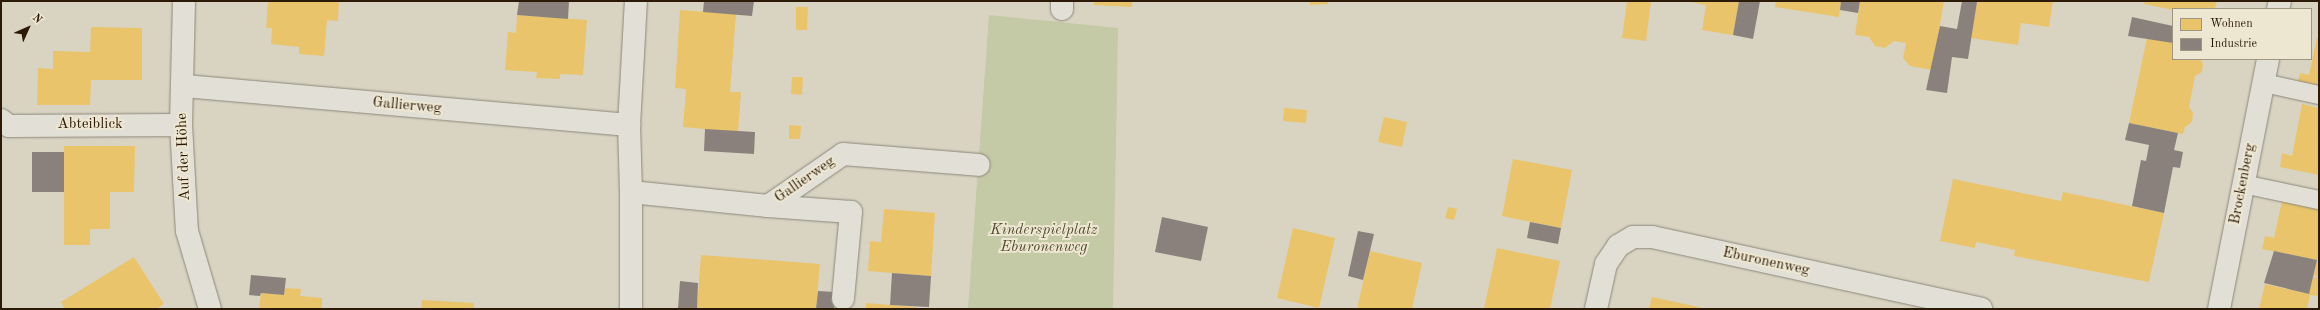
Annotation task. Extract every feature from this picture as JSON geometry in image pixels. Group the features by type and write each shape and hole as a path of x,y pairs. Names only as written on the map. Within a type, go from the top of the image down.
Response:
{"street":[{"name":"Auf der Höhe","path":"184,1 184,86 181,125 187,231 210,309"},
{"path":"631,309 631,192 629,125 636,1"},
{"name":"Brockenberg","path":"2219,309 2268,60"},
{"name":"Gallierweg","path":"184,86 629,125"},
{"name":"Abteiblick","path":"1,120 9,126 181,125"},
{"name":"Gallierweg","path":"631,192 768,206 843,154 979,165"},
{"path":"768,206 851,212 843,299"},
{"name":"Eburonenweg","path":"1596,309 1606,264 1618,246 1633,237 1652,237 1981,309"}],"lane":[{"path":"2264,83 2319,95"},
{"path":"2243,184 2319,200"}],"green space":[{"name":"Kinderspielplatz Eburonenweg","path":"989,15 1118,28 1113,309 968,309"}],"building: Wohnen":[{"path":"268,1 339,1 338,21 327,20 324,56 299,54 299,47 271,44 272,28 266,28"},
{"path":"1094,1 1132,1 1132,7 1094,5"},
{"path":"1310,1 1328,1 1328,4 1310,5"},
{"path":"1627,1 1651,1 1646,41 1622,38"},
{"path":"1686,1 1739,1 1733,35 1702,30 1706,5"},
{"path":"1776,1 1841,1 1839,17 1775,7"},
{"path":"1860,1 1944,1 1932,70 1910,66 1903,58 1906,43 1894,41 1885,48 1875,46 1869,37 1855,35"},
{"path":"1977,1 2053,1 2049,27 2021,23 2018,45 1971,38"},
{"path":"2145,1 2217,1 2215,8 2172,8 2172,10 2144,4"},
{"path":"796,7 808,7 807,30 796,30"},
{"path":"680,10 736,14 730,92 741,92 738,132 683,127 686,89 675,88"},
{"path":"517,15 587,20 583,75 560,74 560,79 536,78 537,72 505,70 508,32 516,33"},
{"path":"91,27 142,28 142,80 91,80 90,105 37,105 38,68 53,69 53,51 90,52"},
{"path":"2147,38 2172,43 2172,60 2201,60 2203,64 2202,72 2195,76 2189,107 2193,113 2192,122 2185,127 2183,134 2129,123"},
{"path":"2317,38 2319,38 2319,90 2297,85 2300,73 2309,75"},
{"path":"792,77 803,77 802,95 791,94"},
{"path":"2302,104 2319,108 2319,175 2280,167 2282,153 2292,156"},
{"path":"1284,108 1307,110 1306,123 1283,121"},
{"path":"1384,117 1407,122 1402,147 1378,142"},
{"path":"789,125 801,126 800,139 789,139"},
{"path":"64,146 135,146 134,192 110,192 110,229 90,229 90,245 64,245"},
{"path":"1513,159 1572,170 1561,228 1502,216"},
{"path":"1953,179 2061,201 2063,192 2164,213 2149,282 2014,256 2015,250 1976,242 1975,248 1940,241"},
{"path":"2282,201 2319,208 2319,277 2314,275 2317,260 2262,249 2265,236 2274,238"},
{"path":"1448,207 1457,209 1454,220 1445,218"},
{"path":"884,209 935,213 931,276 868,271 870,241 881,242"},
{"path":"1293,228 1335,238 1319,308 1277,298"},
{"path":"1497,248 1560,261 1550,309 1484,309"},
{"path":"1370,251 1422,263 1412,309 1357,309"},
{"path":"701,255 820,264 816,309 697,309"},
{"path":"134,257 164,304 156,309 65,309 61,302"},
{"path":"2313,277 2319,278 2319,296 2310,295 2307,309 2259,309 2265,284 2309,294"},
{"path":"285,288 301,289 300,296 322,298 322,309 259,309 261,293 284,295"},
{"path":"1652,297 1703,308 1703,309 1649,309"},
{"path":"422,300 474,303 474,309 421,309"},
{"path":"866,303 916,307 916,309 866,309"}],"building: Industrie":[{"path":"519,1 569,1 568,19 517,15"},
{"path":"704,1 754,1 752,16 703,12"},
{"path":"1739,1 1760,1 1753,39 1733,35"},
{"path":"1841,1 1860,1 1858,13 1840,10"},
{"path":"1962,1 1977,2 1968,59 1952,57 1947,93 1926,90 1940,26 1957,29"},
{"path":"2132,17 2172,26 2172,43 2128,36"},
{"path":"2129,123 2178,133 2174,150 2183,152 2180,168 2173,167 2164,213 2132,206 2141,160 2146,161 2149,145 2125,140"},
{"path":"705,129 755,132 754,154 704,151"},
{"path":"32,152 64,152 64,192 32,192"},
{"path":"1162,217 1208,227 1201,261 1155,252"},
{"path":"1530,222 1561,228 1558,244 1527,238"},
{"path":"1358,231 1374,234 1363,280 1348,276"},
{"path":"2274,251 2317,260 2309,294 2264,283"},
{"path":"892,273 931,276 929,307 890,305"},
{"path":"251,275 286,278 284,295 261,293 260,296 249,295"},
{"path":"680,281 698,283 697,309 678,309"},
{"path":"818,291 835,292 834,309 816,309"}]}
